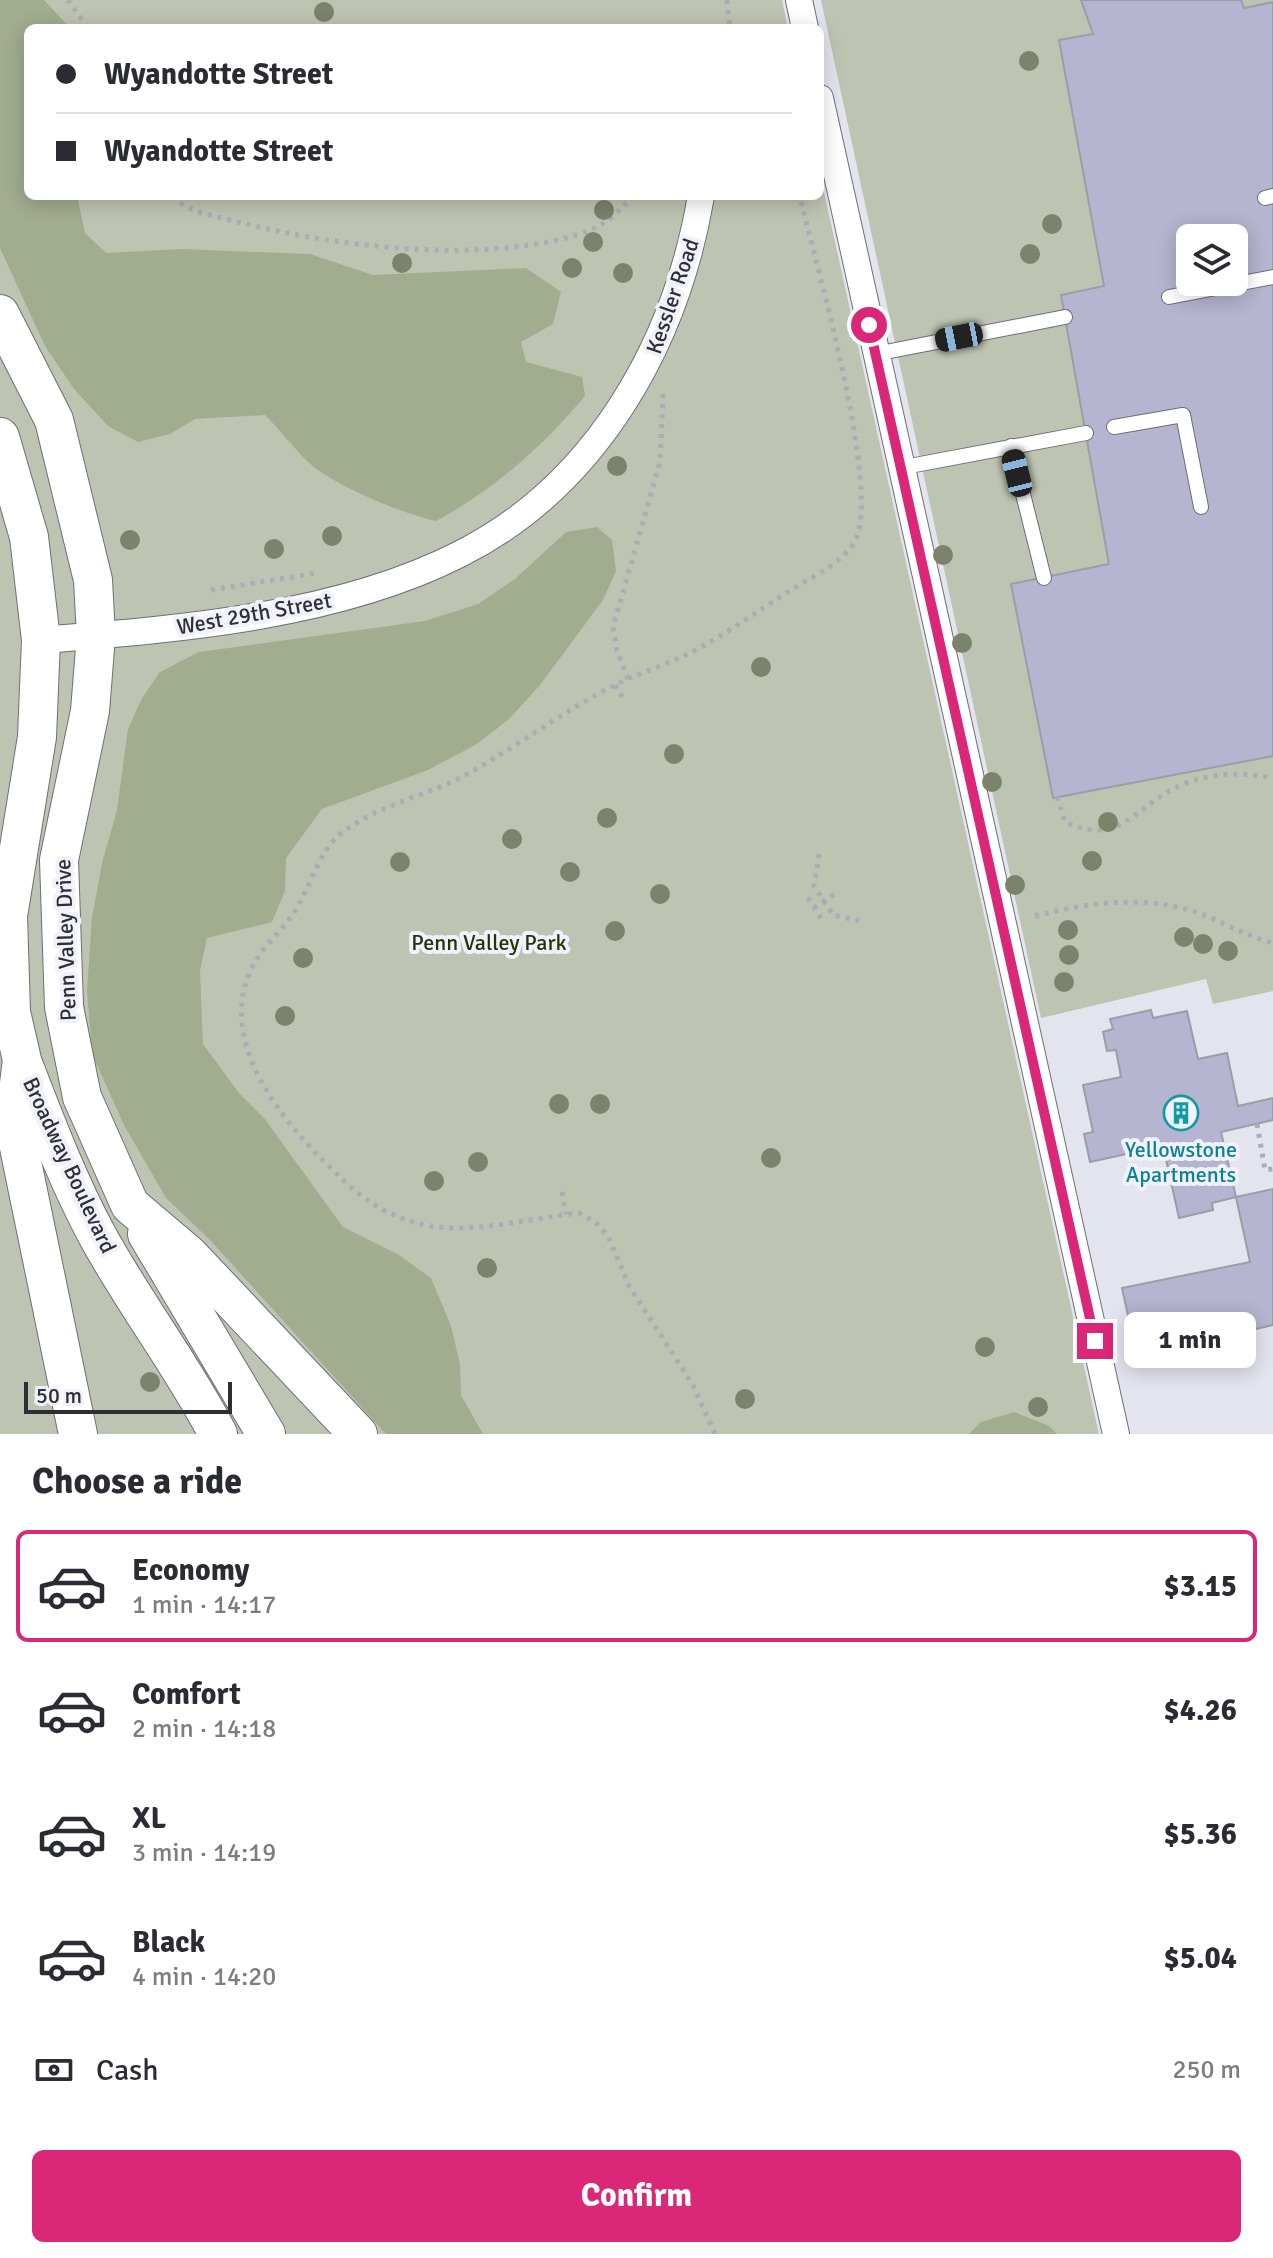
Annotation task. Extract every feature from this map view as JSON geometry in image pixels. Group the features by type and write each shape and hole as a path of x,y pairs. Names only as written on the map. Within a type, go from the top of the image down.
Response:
{"main road":[{"name":"Penn Valley Drive","path":"0,314 54,420 93,580 96,636 90,711 59,860 64,1007 82,1097 130,1205 189,1255 358,1434"},
{"name":"Penn Valley Drive","path":"0,437 29,537 41,640 37,737 8,916 11,1012 22,1060 14,1123 78,1434"},
{"name":"Broadway Boulevard","path":"22,1060 50,1135 98,1235 198,1396 218,1434"},
{"name":"Broadway Boulevard","path":"130,1205 266,1434"}],"street":[{"path":"799,0 804,24"},
{"path":"824,117 899,468 1116,1434"},
{"name":"Kessler Road","path":"460,554 529,511 599,440 647,366 681,284 700,200"},
{"name":"West 29th Street","path":"41,640 193,627 357,594 460,554"}],"lane":[{"path":"1169,297 1273,277"},
{"path":"875,354 1065,317"},
{"path":"1114,427 1183,415 1201,507"},
{"path":"899,468 1086,433"},
{"path":"1011,446 1044,578"}],"path":[{"path":"68,0 85,24"},
{"path":"727,0 730,24"},
{"path":"176,200 206,214 282,233 374,247 477,248 529,245 571,237 598,228 628,200"},
{"path":"715,1434 693,1385 629,1286 608,1236 588,1217 579,1213 566,1214 466,1231 423,1225 365,1198 312,1150 269,1092 246,1046 241,1021 242,994 256,960 293,914 326,850 340,834 377,812 458,778 615,685 692,652 834,563 854,544 862,522 859,451 801,200"},
{"path":"628,679 617,651 613,627 639,543 661,450 663,397 647,366"},
{"path":"211,590 322,573"},
{"path":"615,685 624,700"},
{"path":"1057,797 1065,822 1094,832 1125,823 1166,793 1190,782 1221,774 1273,778"},
{"path":"819,854 814,886 824,902 833,915 861,921"},
{"path":"814,908 839,891"},
{"path":"808,898 822,920"},
{"path":"1035,916 1085,903 1149,903 1191,910 1273,943"},
{"path":"1257,1124 1265,1170 1273,1169"},
{"path":"562,1192 566,1214"}],"green space":[{"name":"Penn Valley Park","path":"0,0 782,0 787,24 24,24 24,200 824,200 824,192 1099,1434 0,1434"},
{"path":"0,0 44,0 66,24 24,24 24,200 78,200 85,233 106,253 182,249 310,254 373,275 526,268 561,292 553,324 521,342 526,362 582,377 585,396 516,466 436,521 387,505 333,480 307,461 265,415 195,419 170,434 138,442 108,426 74,389 45,346 0,248"},
{"path":"821,0 1273,0 1273,991 1213,1004 1206,979 1041,1018"},
{"path":"597,527 612,540 616,571 603,600 540,685 509,719 477,744 428,770 322,809 286,858 285,891 272,922 207,938 200,971 203,1044 239,1093 264,1118 343,1227 399,1255 431,1278 451,1326 460,1364 461,1395 483,1434 386,1434 211,1241 166,1198 124,1125 92,1054 87,990 92,918 102,863 117,810 128,729 142,698 160,672 199,652 425,621 478,604 515,579 566,532"},
{"path":"1014,1412 1049,1426 1057,1434 969,1434 981,1422"}],"building":[{"path":"1081,0 1241,0 1244,8 1273,2 1273,756 1053,798 1011,584 1109,564 1061,295 1104,286 1059,40 1093,34"},
{"name":"Yellowstone Apartments","path":"1151,1010 1153,1018 1187,1011 1198,1059 1227,1053 1238,1106 1273,1098 1273,1120 1221,1132 1236,1197 1212,1203 1213,1210 1179,1218 1163,1146 1090,1162 1084,1134 1093,1132 1083,1085 1121,1077 1116,1050 1107,1051 1103,1032 1113,1029 1110,1019"},
{"path":"1273,1189 1273,1325 1137,1357 1122,1288 1250,1262 1236,1197"}],"place":[{"name":"Yellowstone Apartments","path":"1181,1113"}],"route":[{"path":"869,325 1095,1341"}]}
